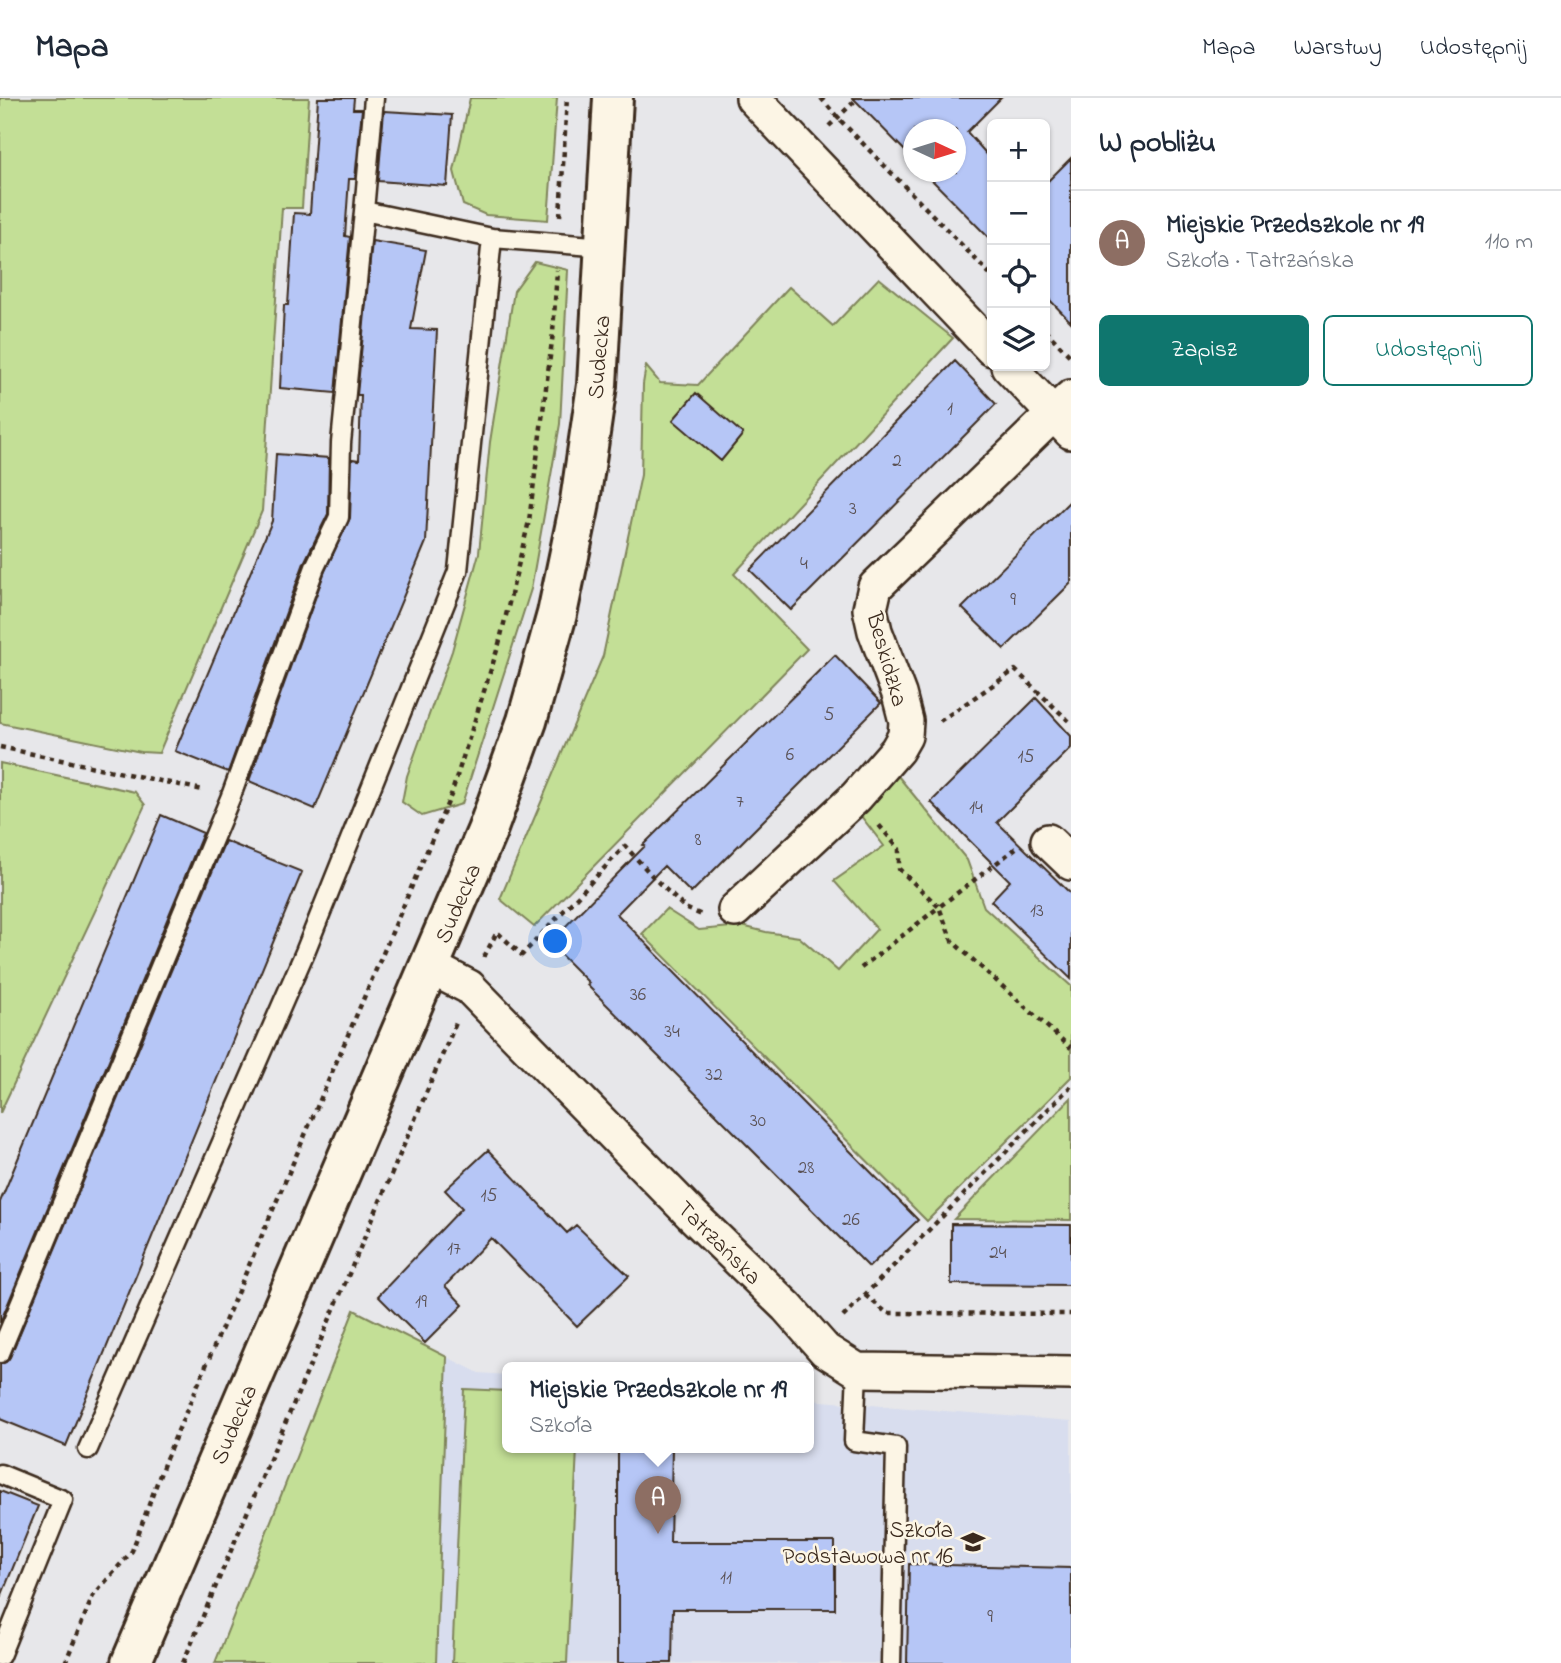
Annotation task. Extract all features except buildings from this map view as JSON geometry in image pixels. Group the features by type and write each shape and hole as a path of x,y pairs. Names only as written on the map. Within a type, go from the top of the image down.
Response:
{"street":[{"name":"Sudecka","path":"131,1663 430,967 487,831 523,733 557,614 579,508 597,385 613,98"},
{"path":"752,98 987,344"},
{"name":"Beskidzka","path":"735,910 856,797 897,750 905,736 906,721 899,694 875,631 870,609 875,587 1065,414 1014,371"},
{"name":"Tatrzańska","path":"430,967 469,986 825,1350 856,1370"},
{"path":"856,1370 1071,1373"}],"lane":[{"path":"0,1353 232,796 316,567 339,517 341,443 374,98"},
{"path":"364,211 492,238 605,247"},
{"path":"88,1449 305,952 457,571 492,238"},
{"path":"856,1370 854,1441 896,1447 891,1663"},
{"path":"0,1474 63,1500 0,1656"}],"path":[{"path":"65,1663 93,1596 132,1551 165,1461 450,796 499,644 528,521 553,333 567,98"},
{"path":"821,98 987,271"},
{"path":"1050,335 1071,357"},
{"path":"897,750 1015,670 1071,723"},
{"path":"0,747 232,796"},
{"path":"856,797 898,849 899,869 939,907 952,941 1071,1048"},
{"path":"861,968 1027,839 1035,827 1060,852"},
{"path":"183,1663 441,1059 469,986 497,932 522,955 625,846 685,908 710,918 725,919 735,910"},
{"path":"807,1329 837,1323 1071,1086"},
{"path":"865,1295 887,1313 1071,1314"}],"shaded area":[{"path":"447,1357 479,1373 502,1375 502,1453 814,1453 814,1400 1071,1421 1071,1663 436,1663"}],"green space":[{"path":"0,98 309,98 302,208 282,208 262,511 159,753 141,752 0,723"},
{"path":"470,98 557,98 548,220 486,215 463,205 454,171"},
{"path":"535,262 568,270 560,424 531,589 462,804 422,816 402,802 407,776 452,651 479,553 490,442 514,291"},
{"path":"879,278 953,338 734,574 807,649 534,927 500,899 603,656 641,475 643,384 646,366 660,383 698,385 789,287 833,326"},
{"path":"0,763 135,792 145,805 0,1113"},
{"path":"898,776 967,860 984,907 1071,986 1071,1077 927,1221 642,934 666,909 699,930 742,926 799,937 838,971 877,929 834,881 884,846 861,816"},
{"path":"1071,1098 1071,1220 954,1219"},
{"path":"354,1310 447,1357 436,1663 215,1663"},
{"path":"464,1389 502,1391 502,1453 577,1453 567,1663 452,1663"}],"place":[{"name":"Miejskie Przedszkole nr 19","path":"658,1534"},
{"name":"Szkoła Podstawowa nr 16","path":"973,1542"}]}
